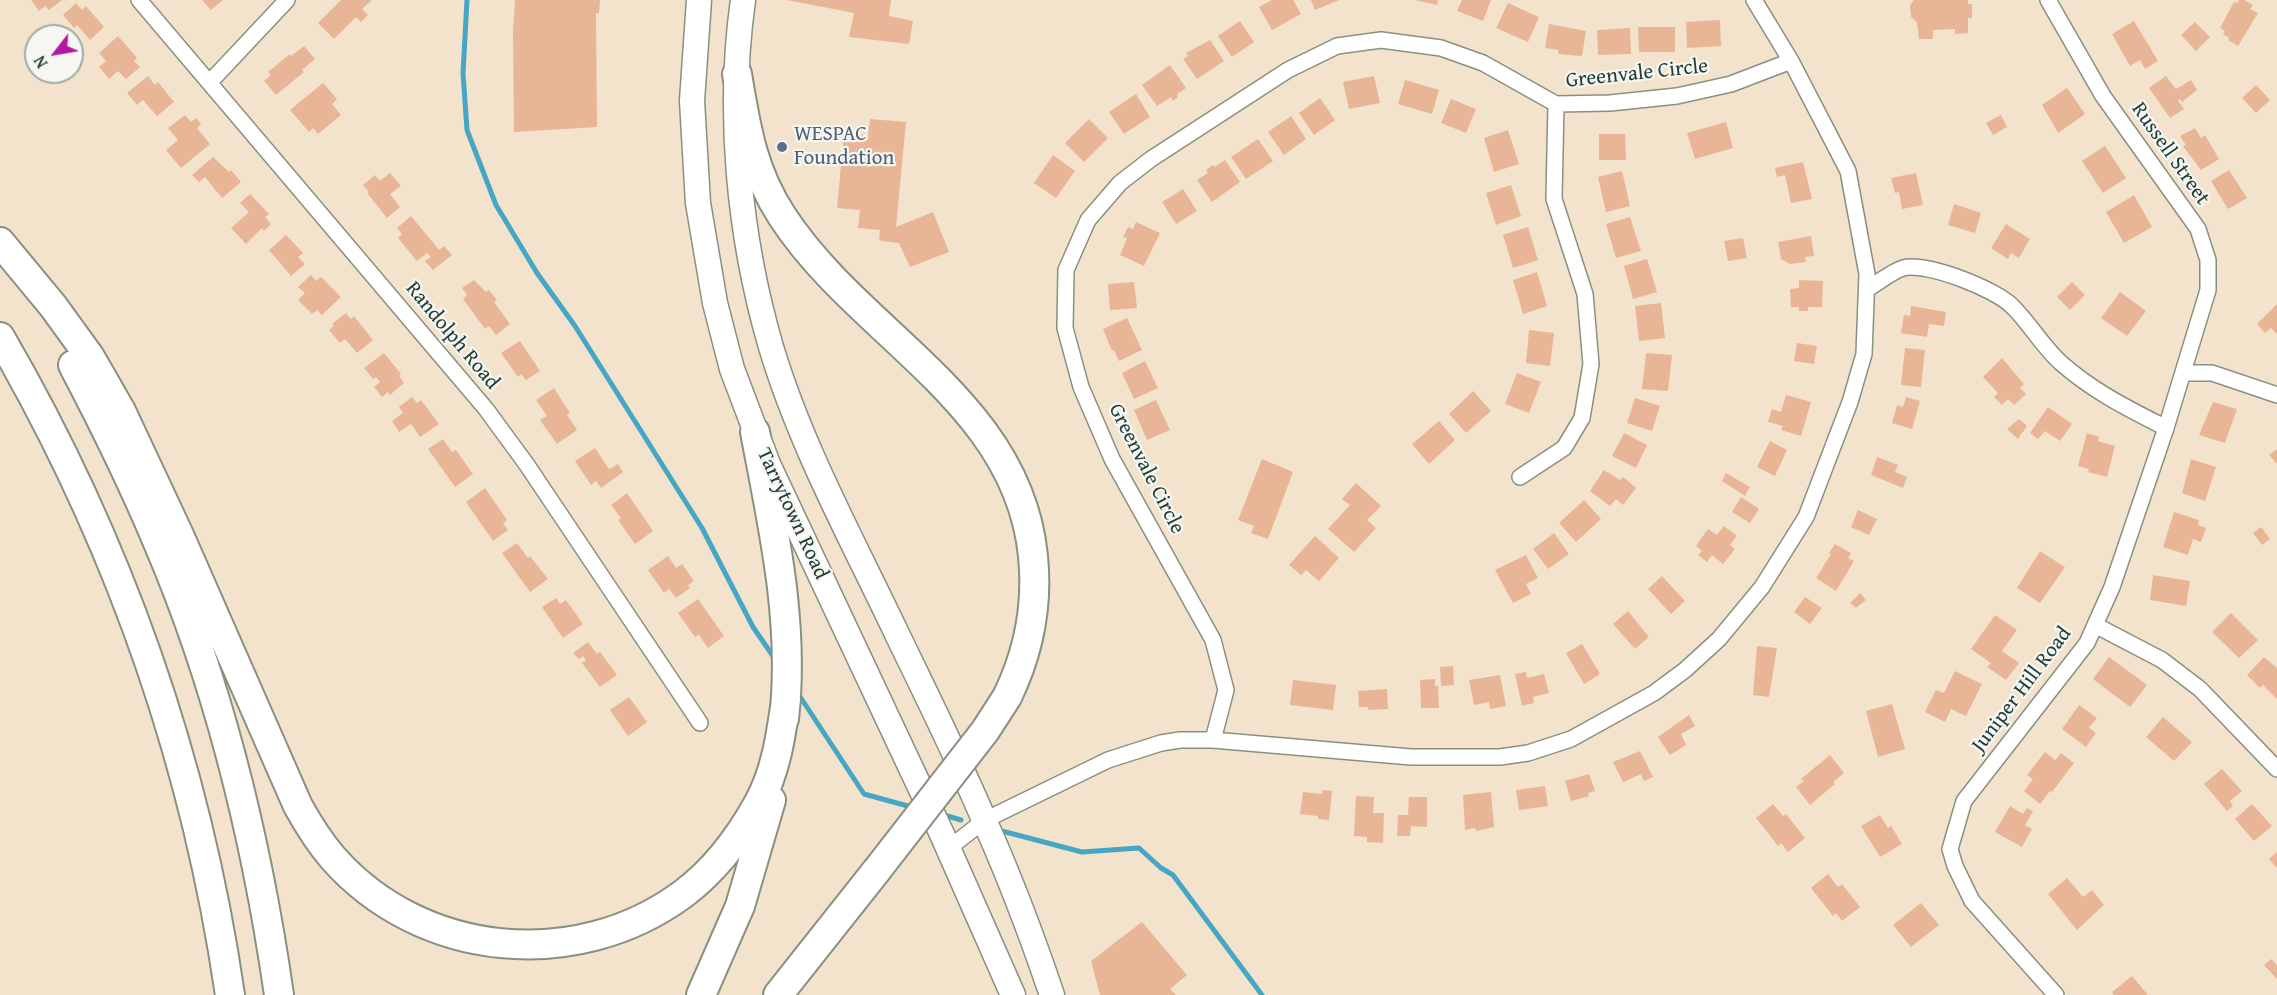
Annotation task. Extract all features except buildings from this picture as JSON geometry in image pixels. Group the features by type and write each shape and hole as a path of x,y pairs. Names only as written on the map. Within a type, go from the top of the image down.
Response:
{"highway":[{"path":"737,74 746,129 755,164 766,190 783,218 816,260 971,415 1001,456 1015,484 1026,516 1032,549 1034,600 1026,649 1007,697 985,731 778,995"},
{"path":"0,243 53,306 90,357 121,411 179,535 298,806 315,835 334,859 357,882 414,920 444,932 474,940 505,945 538,945 572,942 603,934 632,924 657,910 683,894 706,874 744,828 770,777 786,699"},
{"path":"0,243 69,357 101,419 160,546 184,610 211,689 245,811 260,879 279,995"},
{"path":"0,337 57,441 114,565 161,692 198,822 230,995"},
{"path":"701,995 726,941 753,867 777,771 786,699 787,649 783,598 755,432"},
{"path":"198,822 211,995"}],"main road":[{"name":"Tarrytown Road","path":"699,0 692,101 698,203 708,269 732,369 755,432 796,526 948,848 1013,995"},
{"name":"Tarrytown Road","path":"743,0 737,74 738,140 743,207 771,347 812,453 985,820 1020,904 1052,995"}],"street":[{"name":"Randolph Road","path":"139,0 503,430 700,723"},
{"path":"210,82 287,0"},
{"path":"948,848 985,820 1108,760 1141,748 1180,740 1213,740 1411,757 1500,757 1528,753 1571,739 1654,693 1685,670 1719,639 1762,587 1806,517 1851,402 1864,354 1867,274 1848,171 1791,61 1754,0"},
{"name":"Russell Street","path":"2048,0 2103,96 2198,230 2208,260 2208,290 2191,345"},
{"name":"Greenvale Circle","path":"1213,740 1226,690 1213,640 1112,459 1082,387 1065,328 1066,270 1088,220 1120,183 1151,159 1288,70 1337,46 1381,40 1441,48 1483,63 1556,104 1610,103 1677,96 1731,84 1791,61"},
{"path":"1520,477 1564,448 1582,418 1591,364 1585,294 1554,199 1556,104"},
{"path":"1867,289 1903,268 1922,268 1957,277 2001,295 2014,307 2060,362 2105,397 2166,428"},
{"name":"Juniper Hill Road","path":"2056,995 1972,901 1955,866 1950,849 1964,801 2087,643 2112,587 2166,428 2191,345"},
{"path":"2183,373 2212,373 2277,395"},
{"path":"2095,625 2162,660 2199,689 2277,769"}],"waterway":[{"path":"467,0 463,73 467,130 496,205 537,273 575,326 702,528 753,627 775,659"},
{"path":"797,692 864,794 915,808"},
{"path":"944,815 961,820"},
{"path":"998,830 1082,852 1139,848 1161,868 1173,875 1262,995"}],"place":[{"name":"WESPAC Foundation","path":"782,147"}]}
